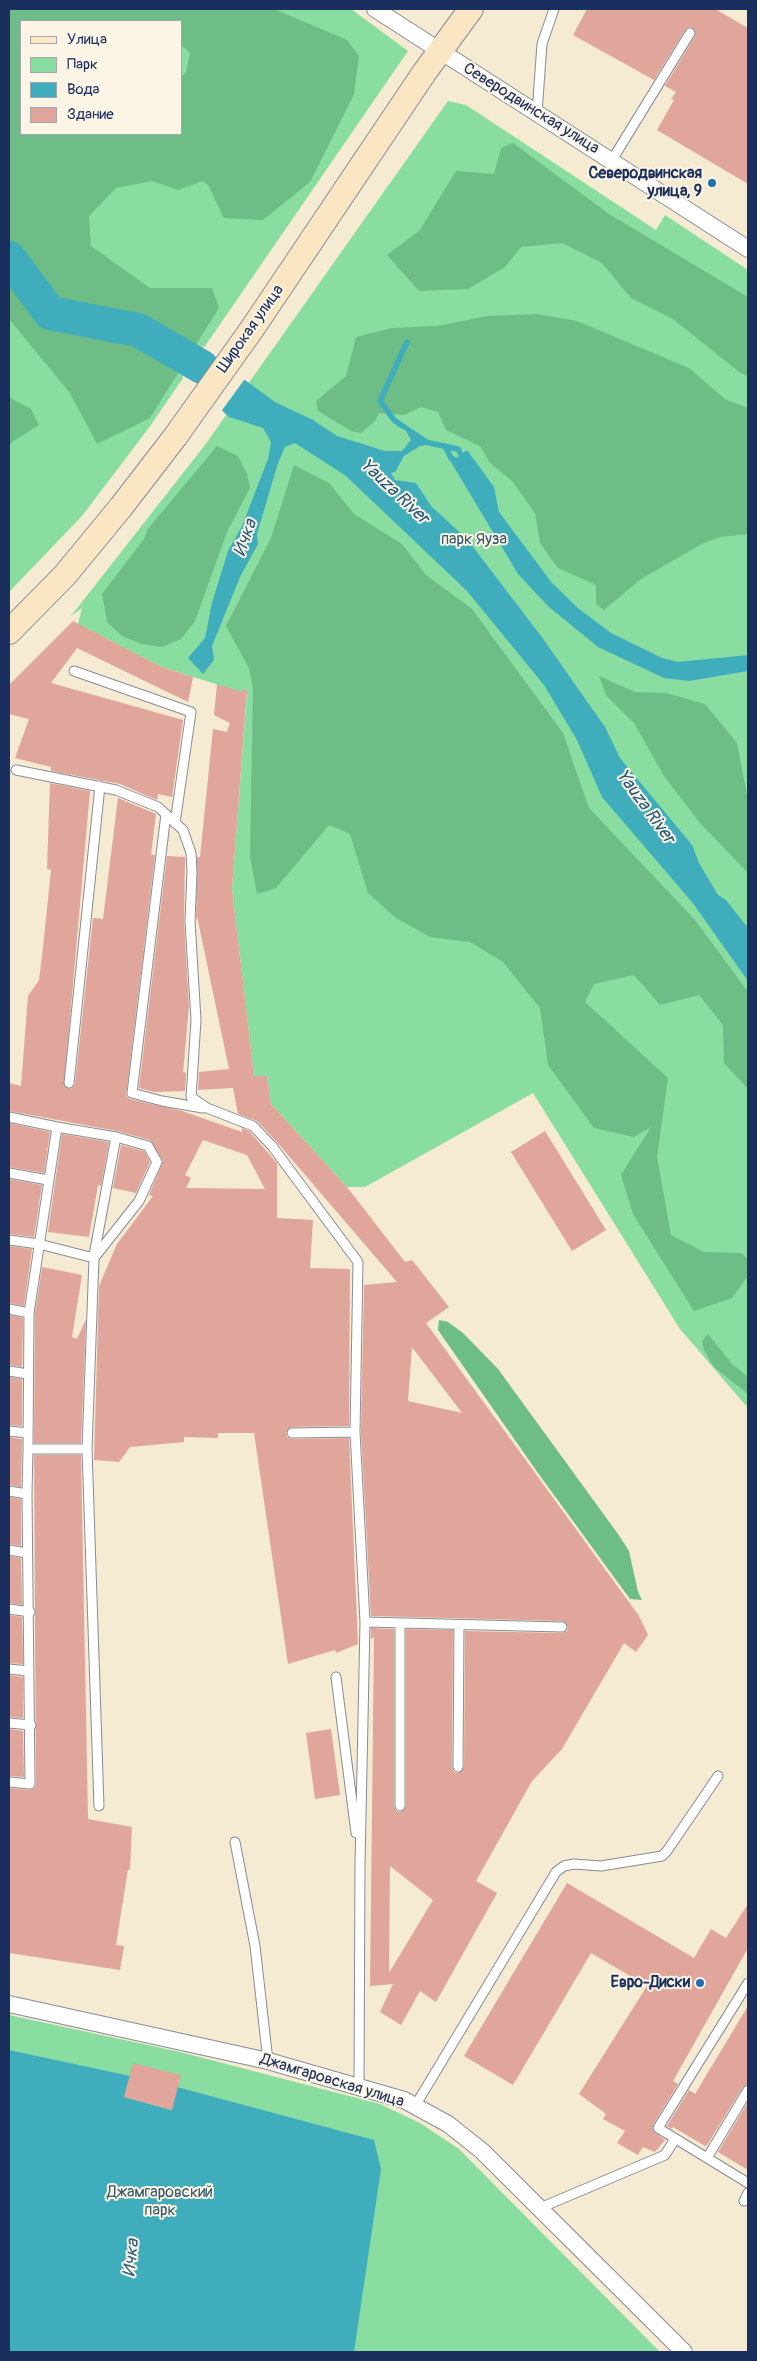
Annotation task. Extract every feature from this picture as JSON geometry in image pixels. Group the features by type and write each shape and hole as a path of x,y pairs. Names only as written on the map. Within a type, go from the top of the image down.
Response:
{"main road":[{"name":"Широкая улица","path":"9,632 65,575 175,437 252,329 439,52 471,9"}],"street":[{"name":"Северодвинская улица","path":"375,9 439,52 612,160 748,249"},
{"name":"Джамгаровская улица","path":"9,2004 268,2061 404,2100 448,2124 482,2151 684,2352"}],"lane":[{"path":"537,113 542,44 554,9"},
{"path":"612,160 690,33"},
{"path":"74,671 191,712 175,823"},
{"path":"16,770 116,790 158,807 183,830 192,853 190,921 196,1020 191,1097 207,1108"},
{"path":"69,1083 100,786"},
{"path":"166,814 132,1093 162,1101 207,1108 253,1126 272,1146 358,1262 356,1432 365,1622 360,1865 359,2086"},
{"path":"9,1117 116,1137 148,1146 157,1162 139,1201 94,1258"},
{"path":"9,1782 30,1784 30,1612 27,1553 29,1313 48,1180 58,1127"},
{"path":"99,1806 87,1449 94,1258 116,1137"},
{"path":"9,1173 48,1180"},
{"path":"9,1240 39,1244 94,1258"},
{"path":"9,1309 29,1313"},
{"path":"9,1371 28,1374"},
{"path":"9,1431 28,1433"},
{"path":"292,1433 356,1432"},
{"path":"28,1449 87,1449"},
{"path":"9,1491 27,1494"},
{"path":"9,1550 27,1553"},
{"path":"9,1609 30,1612"},
{"path":"365,1622 562,1627"},
{"path":"400,1623 400,1806"},
{"path":"458,1767 459,1625"},
{"path":"9,1669 29,1671"},
{"path":"336,1677 360,1865"},
{"path":"9,1723 30,1725"},
{"path":"415,2106 556,1872 564,1866 574,1864 601,1866 662,1856 667,1852 718,1776"},
{"path":"235,1842 254,1946 268,2061"},
{"path":"748,1983 658,2128 748,2184"},
{"path":"707,2158 748,2090"},
{"path":"540,2208 665,2155 675,2139"}],"green space":[{"path":"9,9 351,9 408,51 148,429 82,516 9,592"},
{"path":"9,9 274,9 347,40 359,56 354,94 310,182 263,220 224,218 208,185 202,181 178,190 152,181 116,188 89,216 91,246 150,288 212,288 219,308 150,418 97,444 70,393 9,319"},
{"name":"парк Яуза","path":"448,101 466,105 656,230 665,215 748,270 748,1408 680,1329 533,1093 365,1187 347,1187 271,1104 267,1076 254,1076 232,889 247,694 162,667 78,624 82,608 71,616 205,445"},
{"path":"513,143 609,214 748,297 748,377 673,319 631,298 602,263 562,243 521,247 505,267 468,289 419,291 387,255 420,230 456,171 494,174 501,148"},
{"path":"537,314 577,321 689,368 725,399 748,408 748,534 720,537 700,545 641,579 604,610 596,604 596,585 558,568 552,560 540,543 535,513 512,481 490,463 480,446 446,430 438,412 421,407 404,415 379,413 375,421 361,433 351,431 318,411 316,401 346,376 356,337 392,328 437,326 487,316"},
{"path":"9,397 31,409 39,425 9,444"},
{"path":"217,446 238,456 247,474 250,488 227,532 195,621 181,639 162,647 142,644 122,636 107,622 102,594 144,539 147,530"},
{"path":"294,465 329,483 354,514 402,544 426,575 472,609 563,733 589,808 695,920 748,992 748,1089 724,1063 723,1025 699,995 660,1005 634,975 594,984 585,1002 668,1078 657,1157 671,1235 704,1252 741,1253 748,1259 748,1276 732,1298 694,1311 633,1214 621,1175 651,1127 634,1137 594,1128 548,1065 540,1008 503,962 470,942 430,937 396,918 368,893 350,834 329,825 276,888 257,894 250,856 253,689 249,668 226,626 271,538"},
{"path":"599,676 635,692 666,693 705,704 737,743 748,800 748,873 700,823 664,776 634,723 606,695"},
{"path":"439,1320 448,1322 463,1333 498,1369 618,1534 629,1551 638,1592 642,1600 630,1599 538,1473 438,1330"},
{"path":"708,1334 732,1364 748,1377 748,1394 714,1367 704,1350 702,1341"},
{"name":"Джамгаровский парк","path":"9,2015 180,2052 380,2104 420,2123 459,2149 660,2352 9,2352"}],"water":[{"name":"Ичка","path":"161,342 193,342 275,402 313,420 337,436 385,451 402,451 411,440 406,431 398,426 394,417 433,444 420,446 404,456 395,472 391,473 395,480 416,483 431,506 467,539 541,636 605,727 620,758 692,845 699,863 718,895 726,900 748,928 748,981 692,902 602,797 577,740 544,685 467,591 346,476 295,443 285,447 278,463 257,534 258,544 240,577 212,646 214,660 203,674 188,658 205,638 212,603 228,551 242,526 268,459 271,442 263,428 229,417 167,358"},
{"path":"467,450 494,487 499,512 552,583 578,608 611,633 662,658 678,662 748,655 748,671 689,681 664,678 598,647 549,607 518,574 451,462"},
{"name":"Джамгаровский парк","path":"9,2050 130,2076 124,2097 171,2110 177,2087 374,2140 381,2169 354,2352 9,2352"}],"pier":[{"path":"203,346 247,376 220,413 182,377"}],"building":[{"path":"587,9 715,9 748,28 748,184 657,130 674,100 671,99 676,92 665,86 695,36 695,30 690,27 685,30 654,80 573,35"},
{"path":"73,621 162,667 193,677 188,702 77,648 51,683 183,720 172,797 158,794 157,800 120,784 51,771 51,767 15,758 29,719 9,714 9,685"},
{"path":"217,684 242,692 243,689 247,690 232,889 254,1076 267,1076 271,1104 347,1187 405,1262 412,1260 449,1307 426,1323 639,1616 648,1635 636,1652 624,1643 562,1749 532,1781 476,1881 497,1893 436,2002 420,1991 401,2025 380,2012 393,1984 370,1986 374,1637 371,1639 371,1628 394,1629 394,1806 396,1811 400,1812 406,1806 406,1629 453,1630 452,1767 454,1772 458,1773 464,1767 465,1631 562,1633 567,1631 568,1627 562,1621 371,1616 361,1432 364,1285 397,1282 276,1141 257,1121 238,1114 233,1088 198,1090 199,1072 229,1069 197,916 196,923 197,857 200,857 213,729 227,732 230,723 214,715","holes":["412,1347 462,1413 408,1401","390,1866 433,1900 389,1973"]},
{"path":"50,783 90,791 64,1086 71,1089 75,1084 93,918 103,919 118,798 156,814 151,855 155,855 126,1096 130,1099 182,1111 242,1132 242,1128 249,1131 277,1163 277,1218 313,1220 310,1268 350,1269 349,1426 292,1427 286,1433 287,1437 292,1439 349,1438 358,1644 336,1653 335,1650 288,1664 254,1433 218,1433 218,1438 184,1437 184,1442 130,1447 119,1462 94,1460 99,1286 117,1244 153,1196 149,1195 163,1161 150,1140 117,1131 9,1111 9,1083 21,1086 28,996 39,980 51,870 47,869","holes":["203,1140 247,1155 265,1189 186,1188 191,1178 185,1175"]},
{"path":"167,856 185,857 184,921 189,1006 183,1073 186,1072 185,1091 154,1092 139,1088"},
{"path":"9,1123 50,1132 44,1173 9,1167"},
{"path":"545,1131 606,1230 572,1251 511,1152"},
{"path":"62,1134 109,1142 101,1186 98,1185 89,1237 48,1232"},
{"path":"121,1145 144,1151 150,1162 136,1193 113,1188"},
{"path":"9,1179 42,1185 34,1237 9,1234"},
{"path":"9,1246 32,1249 24,1306 9,1303"},
{"path":"42,1267 82,1275 72,1337 77,1339 86,1319 81,1443 34,1443 35,1313"},
{"path":"9,1315 23,1318 22,1367 9,1365"},
{"path":"9,1377 22,1379 22,1426 9,1425"},
{"path":"9,1437 22,1439 21,1487 9,1485"},
{"path":"34,1455 81,1455 88,1819 132,1827 130,1870 128,1869 116,1945 124,1946 120,1970 9,1953 9,1788 30,1790 35,1788 36,1784"},
{"path":"9,1497 21,1499 21,1546 9,1544"},
{"path":"9,1556 21,1558 22,1605 9,1603"},
{"path":"9,1615 22,1617 23,1664 9,1663"},
{"path":"9,1675 23,1677 23,1718 9,1717"},
{"path":"9,1729 23,1731 24,1777 9,1776"},
{"path":"331,1729 340,1795 315,1799 306,1733"},
{"path":"567,1883 694,1958 711,1929 726,1938 748,1904 748,1948 673,2081 678,2084 653,2125 653,2131 665,2140 655,2152 643,2147 638,2155 617,2143 625,2131 603,2119 606,2114 579,2094 647,1986 591,1953 513,2085 464,2056"},
{"path":"748,2006 748,2084 743,2087 705,2146 673,2127 672,2129 667,2126 689,2090 695,2094"},
{"path":"133,2063 181,2075 172,2110 124,2097"},
{"path":"748,2102 748,2170 718,2152"}],"waterway":[{"name":"Yauza River","path":"9,258 50,313 138,330 202,367"},
{"path":"401,425 394,420 380,401 407,342"},
{"path":"425,442 458,449 464,460"},
{"path":"445,446 451,458 460,463"}],"place":[{"name":"Северодвинская улица, 9","path":"712,183"},
{"name":"Евро-Диски","path":"700,1983"}]}
